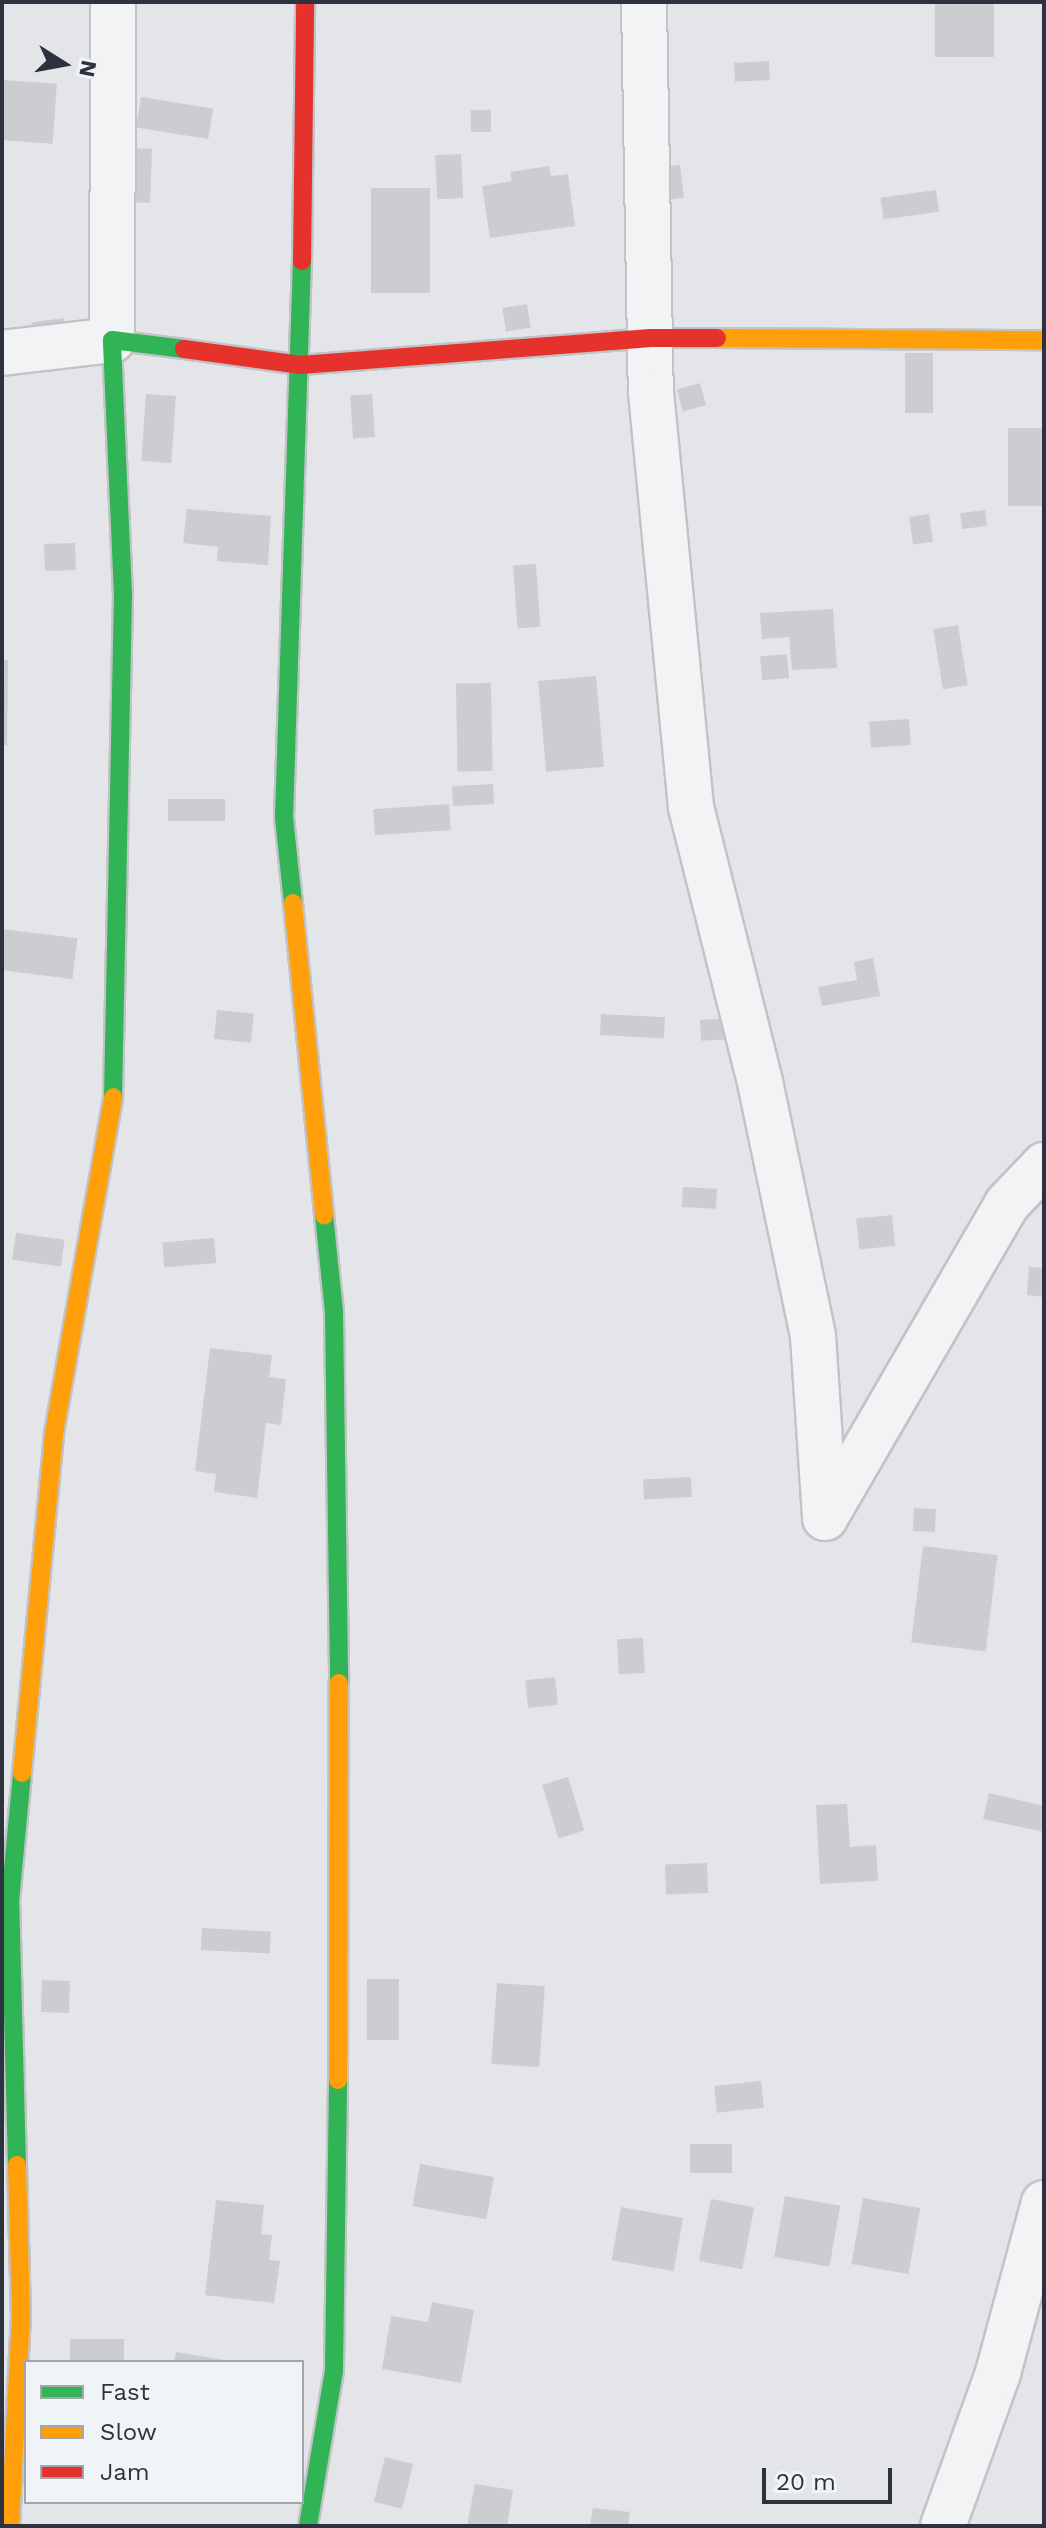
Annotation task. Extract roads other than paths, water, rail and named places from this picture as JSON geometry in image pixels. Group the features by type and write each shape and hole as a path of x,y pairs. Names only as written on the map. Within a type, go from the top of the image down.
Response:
{"street":[{"path":"10,2526 21,2317 10,1901 54,1433 116,1079 123,595 112,340 113,2"},
{"path":"305,2 301,365 284,817 334,1312 341,1870 334,2370 308,2526"},
{"path":"644,2 651,338 691,807 760,1082 813,1336 825,1518 1007,1204 1044,1165"},
{"path":"2,353 112,340 301,365 651,338 1044,340"},
{"path":"943,2526 998,2373 1044,2203"}]}
